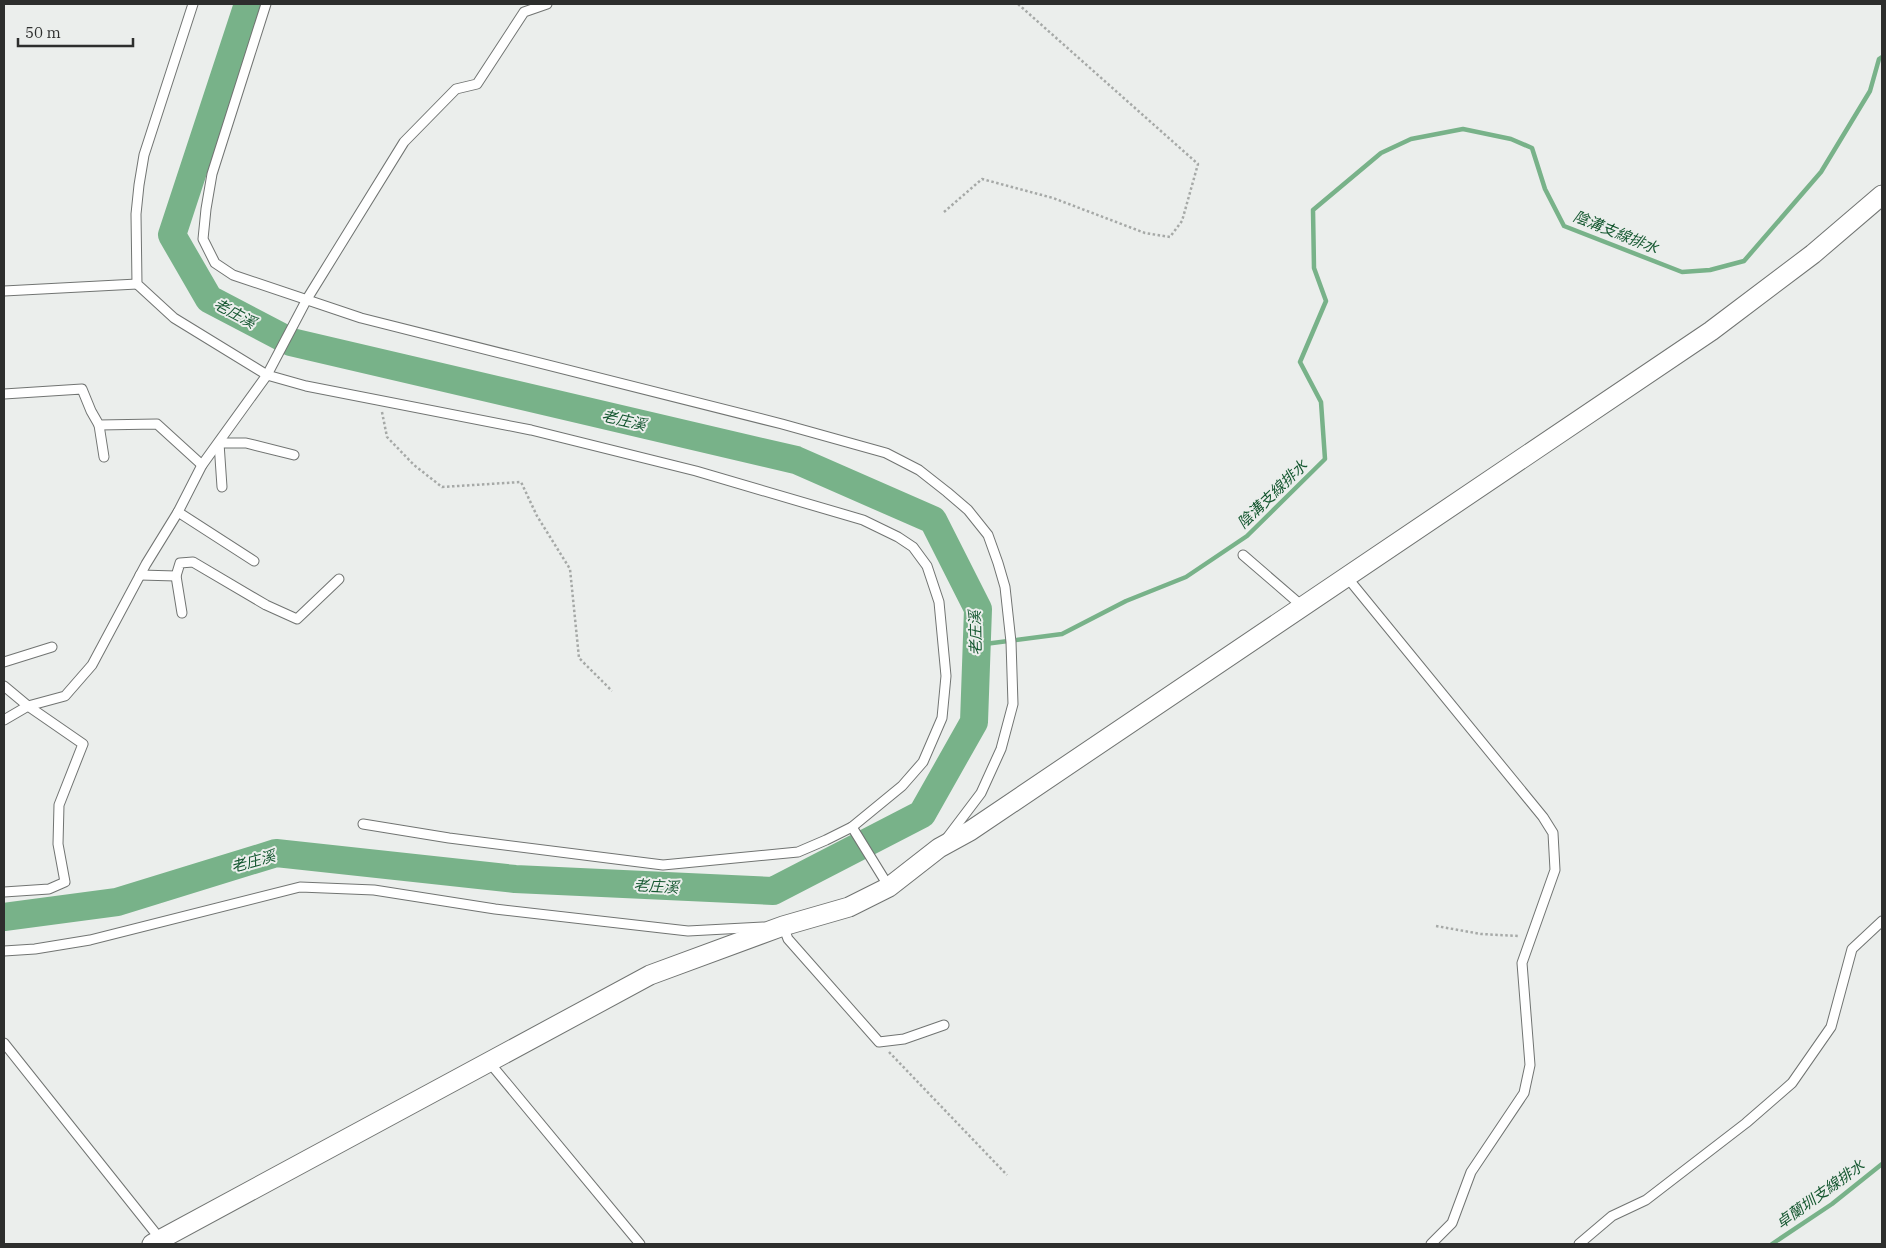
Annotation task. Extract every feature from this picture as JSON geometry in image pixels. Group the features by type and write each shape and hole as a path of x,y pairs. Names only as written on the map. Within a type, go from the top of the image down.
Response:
{"street":[{"path":"159,1243 650,975 783,926 849,907 889,887 939,848 970,831 1711,331 1813,254 1882,195"}],"lane":[{"path":"137,284 136,214 144,155 193,4"},
{"path":"266,4 212,174 203,239 215,263 233,275 306,302 361,318 773,421 886,453 919,470 947,492 968,510 988,535 1005,587 1011,642 1014,704 1001,749 981,793 939,848"},
{"path":"4,720 28,706 65,696 92,665 140,576 178,512 202,465 269,370 306,302 404,142 456,89 477,84 524,12 547,4"},
{"path":"4,291 137,284 174,318 269,370 306,386 531,430 696,471 863,520 898,537 913,547 928,566 939,602 946,676 942,718 923,762 902,786 852,827 826,840 798,852 663,865 449,838 363,824"},
{"path":"4,394 82,390 91,411 100,425 104,457"},
{"path":"100,425 157,424 202,465"},
{"path":"219,443 246,444 294,455"},
{"path":"219,443 222,488"},
{"path":"178,512 254,561"},
{"path":"1243,556 1302,606"},
{"path":"182,613 176,576 180,563 193,562 266,605 297,619 339,579"},
{"path":"140,576 176,576"},
{"path":"1346,576 1543,817 1553,833 1555,870 1522,963 1530,1065 1524,1093 1471,1172 1452,1222 1431,1244"},
{"path":"4,662 52,647"},
{"path":"4,686 28,706 83,744 59,805 58,844 65,882 49,889 4,892"},
{"path":"852,827 889,887"},
{"path":"4,951 35,949 90,940 300,887 374,890 495,909 688,931 783,926 788,939 879,1042 904,1039 944,1026"},
{"path":"1579,1244 1612,1216 1646,1200 1746,1123 1792,1083 1831,1026 1852,949 1882,921"},
{"path":"4,1042 159,1243"},
{"path":"489,1062 640,1244"}],"path":[{"path":"944,212 982,179 1053,198 1146,233 1170,237 1182,221 1198,164 1018,4"},
{"path":"379,400 387,437 414,465 442,487 521,482 537,516 570,569 579,658 612,692"},
{"path":"1436,926 1481,934 1532,937"},
{"path":"879,1042 1007,1175"}],"waterway":[{"name":"老庄溪","path":"4,917 117,902 276,853 515,879 773,891 922,814 974,722 978,609 933,520 796,460 291,342 209,299 172,235 248,4"},
{"name":"陰溝支線排水","path":"977,645 1062,634 1126,601 1186,577 1247,536 1325,459 1321,402 1300,362 1326,301 1314,268 1313,210 1381,153 1411,139 1463,129 1511,139 1532,148 1545,189 1564,226 1682,272 1710,270 1744,261 1821,172 1870,91 1879,59 1882,57"},
{"name":"卓蘭圳支線排水","path":"1772,1244 1832,1204 1882,1164"}]}
